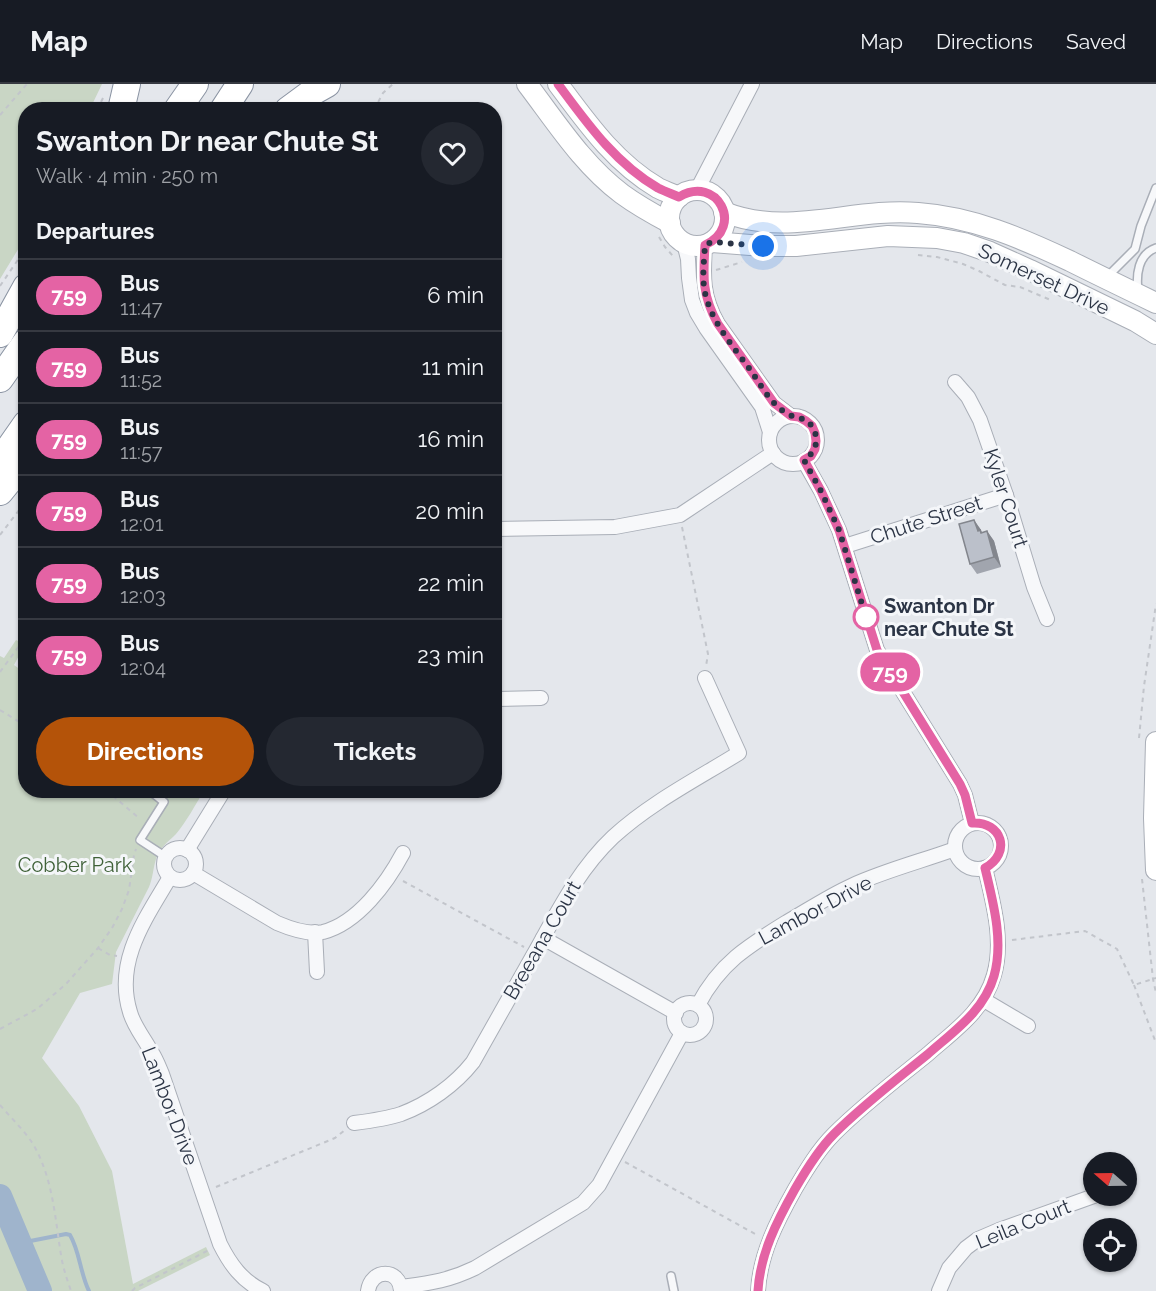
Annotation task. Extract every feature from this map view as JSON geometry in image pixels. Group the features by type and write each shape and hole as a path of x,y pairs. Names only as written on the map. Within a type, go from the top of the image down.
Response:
{"highway":[{"path":"123,102 127,84"},
{"path":"183,102 195,84"},
{"path":"228,102 240,84"},
{"path":"299,102 327,84"},
{"path":"0,334 18,301"},
{"path":"0,379 18,353"},
{"path":"0,461 18,435"},
{"path":"0,492 18,470"}],"main road":[{"path":"527,84 591,165 620,193 670,223"},
{"name":"Somerset Drive","path":"558,84 592,130 619,159 658,188 688,194 709,193 720,203 724,212 739,218 762,222 794,222 883,213 915,212 944,215 975,223 1034,244 1147,299"},
{"path":"684,243 676,237 672,230 671,209 688,194"},
{"path":"709,244 719,236 724,227 724,212"},
{"name":"Somerset Drive","path":"684,243 695,246 709,244 796,246 888,236 938,238 964,243 1040,275 1135,321 1156,334"},
{"path":"1156,742 1154,818 1156,870"}],"street":[{"path":"688,194 748,86"},
{"path":"684,243 692,300 697,313 762,407 770,432 769,443 772,453 779,460 796,464 811,456 815,449 815,433 812,426 799,417 791,416 778,421 770,432"},
{"path":"709,244 703,269 705,292 711,312 774,403 791,416"},
{"name":"Kyler Court","path":"955,382 968,397 980,420 1034,587 1047,619"},
{"path":"502,530 615,527 680,515 772,453"},
{"path":"804,460 831,512 845,546 877,650 960,784 972,823"},
{"name":"Chute Street","path":"845,546 1006,495"},
{"name":"Breeana Court","path":"354,1123 400,1114 413,1109 456,1082 473,1062 560,907 595,855 639,815 739,753 705,678"},
{"path":"502,699 541,698"},
{"path":"187,850 219,798"},
{"path":"972,823 986,824 993,828 998,833 1001,851 992,864 985,868 972,868 964,864 955,849 956,839 960,832 972,823"},
{"path":"178,848 187,850 195,858 193,873 182,880 170,877 164,868 166,857 178,848"},
{"name":"Lambor Drive","path":"698,1005 726,964 775,930 853,885 955,849"},
{"path":"193,873 277,923 299,930 323,932 358,912 394,870 403,853"},
{"path":"758,1291 761,1267 769,1241 792,1194 822,1148 855,1115 966,1022 984,1000 997,965 998,942 994,905 985,868"},
{"name":"Lambor Drive","path":"170,877 133,944 126,976 126,995 136,1026 154,1055 162,1074 220,1244 228,1260 240,1275 262,1291"},
{"path":"315,932 317,972"},
{"path":"543,938 676,1012"},
{"path":"984,1000 1028,1026"},
{"path":"684,1004 698,1005 702,1008 706,1018 704,1028 696,1034 682,1033 675,1025 676,1012 684,1004"},
{"path":"368,1291 372,1279 381,1274 390,1274 395,1277 401,1289 460,1276 583,1203 599,1185 682,1033"},
{"name":"Leila Court","path":"939,1291 949,1268 966,1248 978,1239 1083,1200"}],"lane":[{"path":"1105,279 1134,249 1156,188"},
{"path":"1147,299 1138,274 1142,259 1156,248"},
{"path":"159,798 164,802 140,840 166,857"},
{"path":"671,1276 674,1291"}],"path":[{"path":"0,115 27,84"},
{"path":"378,102 383,93 393,84"},
{"path":"0,286 18,260"},
{"path":"0,535 18,511"},
{"path":"680,515 708,654 705,678"},
{"path":"0,672 18,647"},
{"path":"0,710 18,721"},
{"path":"115,798 148,826"},
{"path":"0,1029 37,1009 66,984 98,948 122,909 129,890 134,855 140,840"},
{"path":"394,870 402,880 534,953"},
{"path":"998,942 1085,932 1117,949 1134,985 1156,1043"},
{"path":"98,948 110,955 129,958"},
{"path":"1134,985 1156,978"},
{"path":"0,1105 34,1145 43,1165 52,1193 59,1242 71,1291"},
{"path":"202,1192 335,1137 354,1123"},
{"path":"615,1157 769,1241"},
{"path":"132,1291 220,1244"}],"green space":[{"path":"0,84 102,84 93,102 18,102 18,249 0,279"},
{"name":"Cobber Park","path":"16,640 18,641 18,657 14,665 18,668 18,798 200,798 180,829 157,855 149,887 116,952 112,984 80,993 42,1058 79,1106 112,1171 133,1284 206,1247 210,1255 138,1291 0,1291 0,656 4,658"}],"building":[{"path":"974,520 978,531 980,530 981,533 987,531 994,557 970,564 959,524"}],"waterway":[{"path":"0,1196 40,1291"},
{"path":"20,1243 70,1235 89,1291"}],"bus line":[{"name":"759","path":"558,84 606,147 633,170 658,188 679,197 697,190 709,193 720,203 725,218 724,227 719,236 705,245 703,269 705,292 711,312 774,403 791,416 799,417 812,426 815,433 815,449 811,456 804,460 839,530 877,650 960,784 972,823 986,824 993,828 1000,840 1001,851 997,859 985,868 994,905 998,951 997,965 984,1000 966,1022 847,1122 822,1148 801,1179 775,1226 764,1254 758,1291"}],"place":[{"name":"Swanton Dr near Chute St","path":"866,617"}],"route":[{"path":"763,246 712,242 705,245 703,269 707,301 718,324 774,403 791,416 799,417 812,426 815,433 815,449 811,456 804,460 839,530 866,617"}]}
